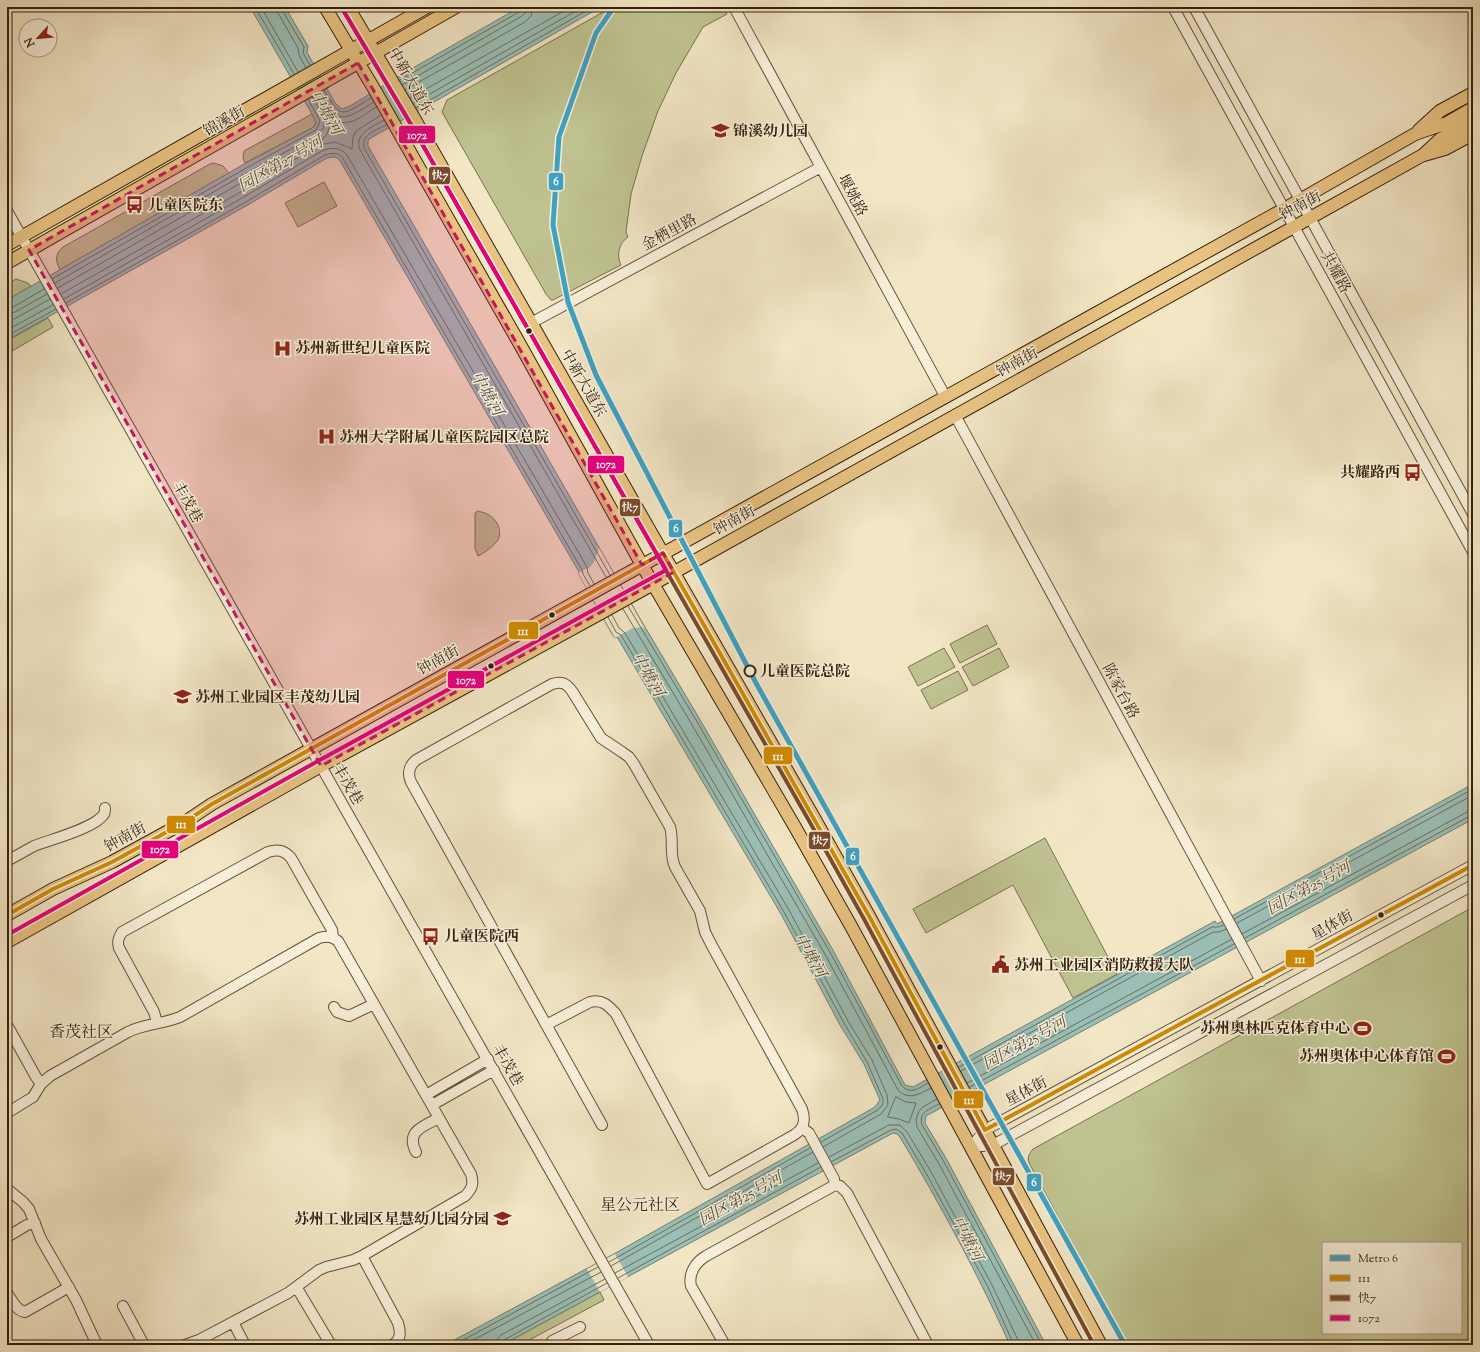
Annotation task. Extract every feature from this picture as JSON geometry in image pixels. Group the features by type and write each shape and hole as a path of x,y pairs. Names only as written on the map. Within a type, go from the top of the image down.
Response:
{"main road":[{"path":"325,7 373,87 522,348 642,565 817,866 1078,1345"},
{"name":"中新大道东","path":"348,7 414,118 674,572 861,903 1101,1345"},
{"name":"锦溪街","path":"7,245 427,7"},
{"name":"锦溪街","path":"7,263 456,7"},
{"path":"1415,134 1440,111 1473,93"},
{"name":"钟南街","path":"7,915 53,889 112,862 311,749 1284,209 1299,199 1415,134 1446,123 1473,108"},
{"name":"钟南街","path":"7,942 320,766 601,613 1423,155 1440,139 1473,122"},
{"path":"1423,155 1445,149 1473,134"}],"street":[{"name":"堰姚路","path":"734,7 945,396"},
{"name":"共耀路","path":"1172,7 1473,552"},
{"name":"共耀路","path":"1194,7 1473,514"},
{"name":"金栖里路","path":"531,323 821,167"},
{"name":"丰茂巷","path":"7,211 320,766 650,1345"},
{"name":"陈家台路","path":"955,415 1261,981"},
{"path":"546,1025 596,1000 602,1001 609,1006 616,1014 707,1184 794,1136 802,1128 804,1116 802,1110 711,944 705,932 700,911 675,867 672,860 672,832 670,827 629,757 601,738 572,691 562,682 552,684 416,760 410,768 408,776 414,789 546,1025 602,1125"},
{"path":"7,861 36,846 85,827 99,819 104,814 105,808"},
{"path":"157,1023 154,1012 119,948 118,937 122,932 268,852 280,850 287,853 332,930 333,937 342,947 432,1105 471,1174 473,1181 470,1192 465,1196 362,1256 326,1267 297,1288 199,1340 185,1345"},
{"name":"星体街","path":"971,1147 985,1130 1473,865"},
{"name":"星体街","path":"971,1147 993,1145 1473,885"},
{"path":"7,1113 33,1097 41,1084 50,1076 128,1032 136,1028 172,1020 191,1011 319,938 327,936 333,937"},
{"path":"334,1007 337,1012 350,1016 374,1004"},
{"path":"7,1025 36,1078 41,1084"},
{"path":"426,1095 488,1059"},
{"path":"432,1105 494,1070"},
{"path":"416,1152 412,1140 414,1134 419,1129 439,1118"},
{"path":"802,1128 809,1133 830,1170 835,1185"},
{"path":"725,1345 691,1286 691,1274 698,1262 706,1256 835,1185 840,1186 847,1193 928,1345"},
{"path":"7,1189 29,1209 41,1239 69,1287 97,1345"},
{"path":"7,1236 27,1224 35,1223"},
{"path":"362,1256 398,1323 401,1335 393,1345"},
{"path":"7,1293 20,1312 25,1312 69,1287"},
{"path":"297,1288 331,1345"},
{"path":"123,1306 144,1345"},
{"path":"233,1322 245,1345"},
{"path":"550,1344 580,1327"}],"highlighted area":[{"path":"358,63 642,565 663,553 674,572 321,766 29,250"}],"green space":[{"path":"612,7 724,7 727,14 703,27 676,73 658,111 642,156 631,194 626,232 628,237 622,242 619,250 619,261 621,265 551,300 546,294 442,112 447,100"},
{"path":"312,114 316,122 314,127 245,163 243,158 244,151"},
{"path":"214,163 223,166 229,173 60,270 57,263 57,255 63,247"},
{"path":"324,182 337,206 298,227 285,203"},
{"path":"16,279 28,283 31,286 7,300 7,284"},
{"path":"48,318 53,327 7,354 7,341"},
{"path":"478,511 486,513 493,518 498,525 500,532 498,540 489,549 478,556 475,548 475,513"},
{"path":"987,625 997,644 960,663 950,644"},
{"path":"944,648 955,667 918,686 908,667"},
{"path":"999,648 1009,667 973,686 962,667"},
{"path":"958,671 968,690 931,709 921,690"},
{"path":"1045,838 1117,974 1073,998 1013,885 926,933 913,909"},
{"name":"苏州奥林匹克体育中心","path":"1473,907 1473,1345 1127,1345 1029,1163 1028,1159 1030,1152"},
{"path":"600,1292 604,1300 520,1345 502,1345"}],"water":[{"path":"250,7 285,7 308,46 307,52 335,103 342,109 350,106 411,69 520,7 601,7 369,139 368,146 834,952 905,1085 913,1087 1215,921 1217,924 1473,784 1473,819 926,1116 925,1123 947,1160 1046,1345 1010,1345 972,1266 930,1188 900,1137 893,1133 502,1345 445,1345 612,1255 875,1107 880,1100 864,1064 840,1025 781,914 617,637 615,638 612,634 578,573 579,572 339,159 334,157 327,158 246,206 7,340 7,300 246,163 314,127 316,122 312,114"}],"pier":[{"path":"599,548 645,629 642,627 633,628 615,638 578,573 590,567 594,562"},
{"path":"615,1254 628,1277 600,1292 587,1269"}],"metro line":[{"name":"6","path":"614,7 596,33 559,137 553,225 568,302 596,375 756,683 1125,1345"}],"transit line":[{"name":"快7","path":"343,10 409,121 808,819 864,919 1094,1345"},
{"name":"1072","path":"7,935 318,761 666,570 409,121 343,10"},
{"name":"111","path":"7,915 53,889 112,862 185,822 212,804 663,553 869,916 985,1130 1473,865"}],"place":[{"name":"锦溪幼儿园","path":"720,131"},
{"name":"儿童医院东","path":"135,205"},
{"name":"苏州新世纪儿童医院","path":"282,348"},
{"name":"苏州大学附属儿童医院园区总院","path":"326,437"},
{"name":"共耀路西","path":"1413,472"},
{"name":"儿童医院总院","path":"750,671"},
{"name":"苏州工业园区丰茂幼儿园","path":"182,697"},
{"name":"儿童医院西","path":"431,936"},
{"name":"苏州工业园区消防救援大队","path":"1001,965"},
{"name":"苏州奥林匹克体育中心","path":"1363,1028"},
{"name":"苏州奥体中心体育馆","path":"1447,1056"},
{"name":"苏州工业园区星慧幼儿园分园","path":"502,1219"}],"district":[{"name":"香茂社区","path":"81,1031"},
{"name":"星公元社区","path":"640,1204"}],"water label":[{"name":"中塘河","path":"327,112"},
{"name":"园区第27号河","path":"280,163"},
{"name":"中塘河","path":"488,393"},
{"name":"中塘河","path":"649,674"},
{"name":"园区第25号河","path":"1308,887"},
{"name":"中塘河","path":"811,955"},
{"name":"园区第25号河","path":"1024,1042"},
{"name":"园区第25号河","path":"740,1198"},
{"name":"中塘河","path":"968,1238"}]}
